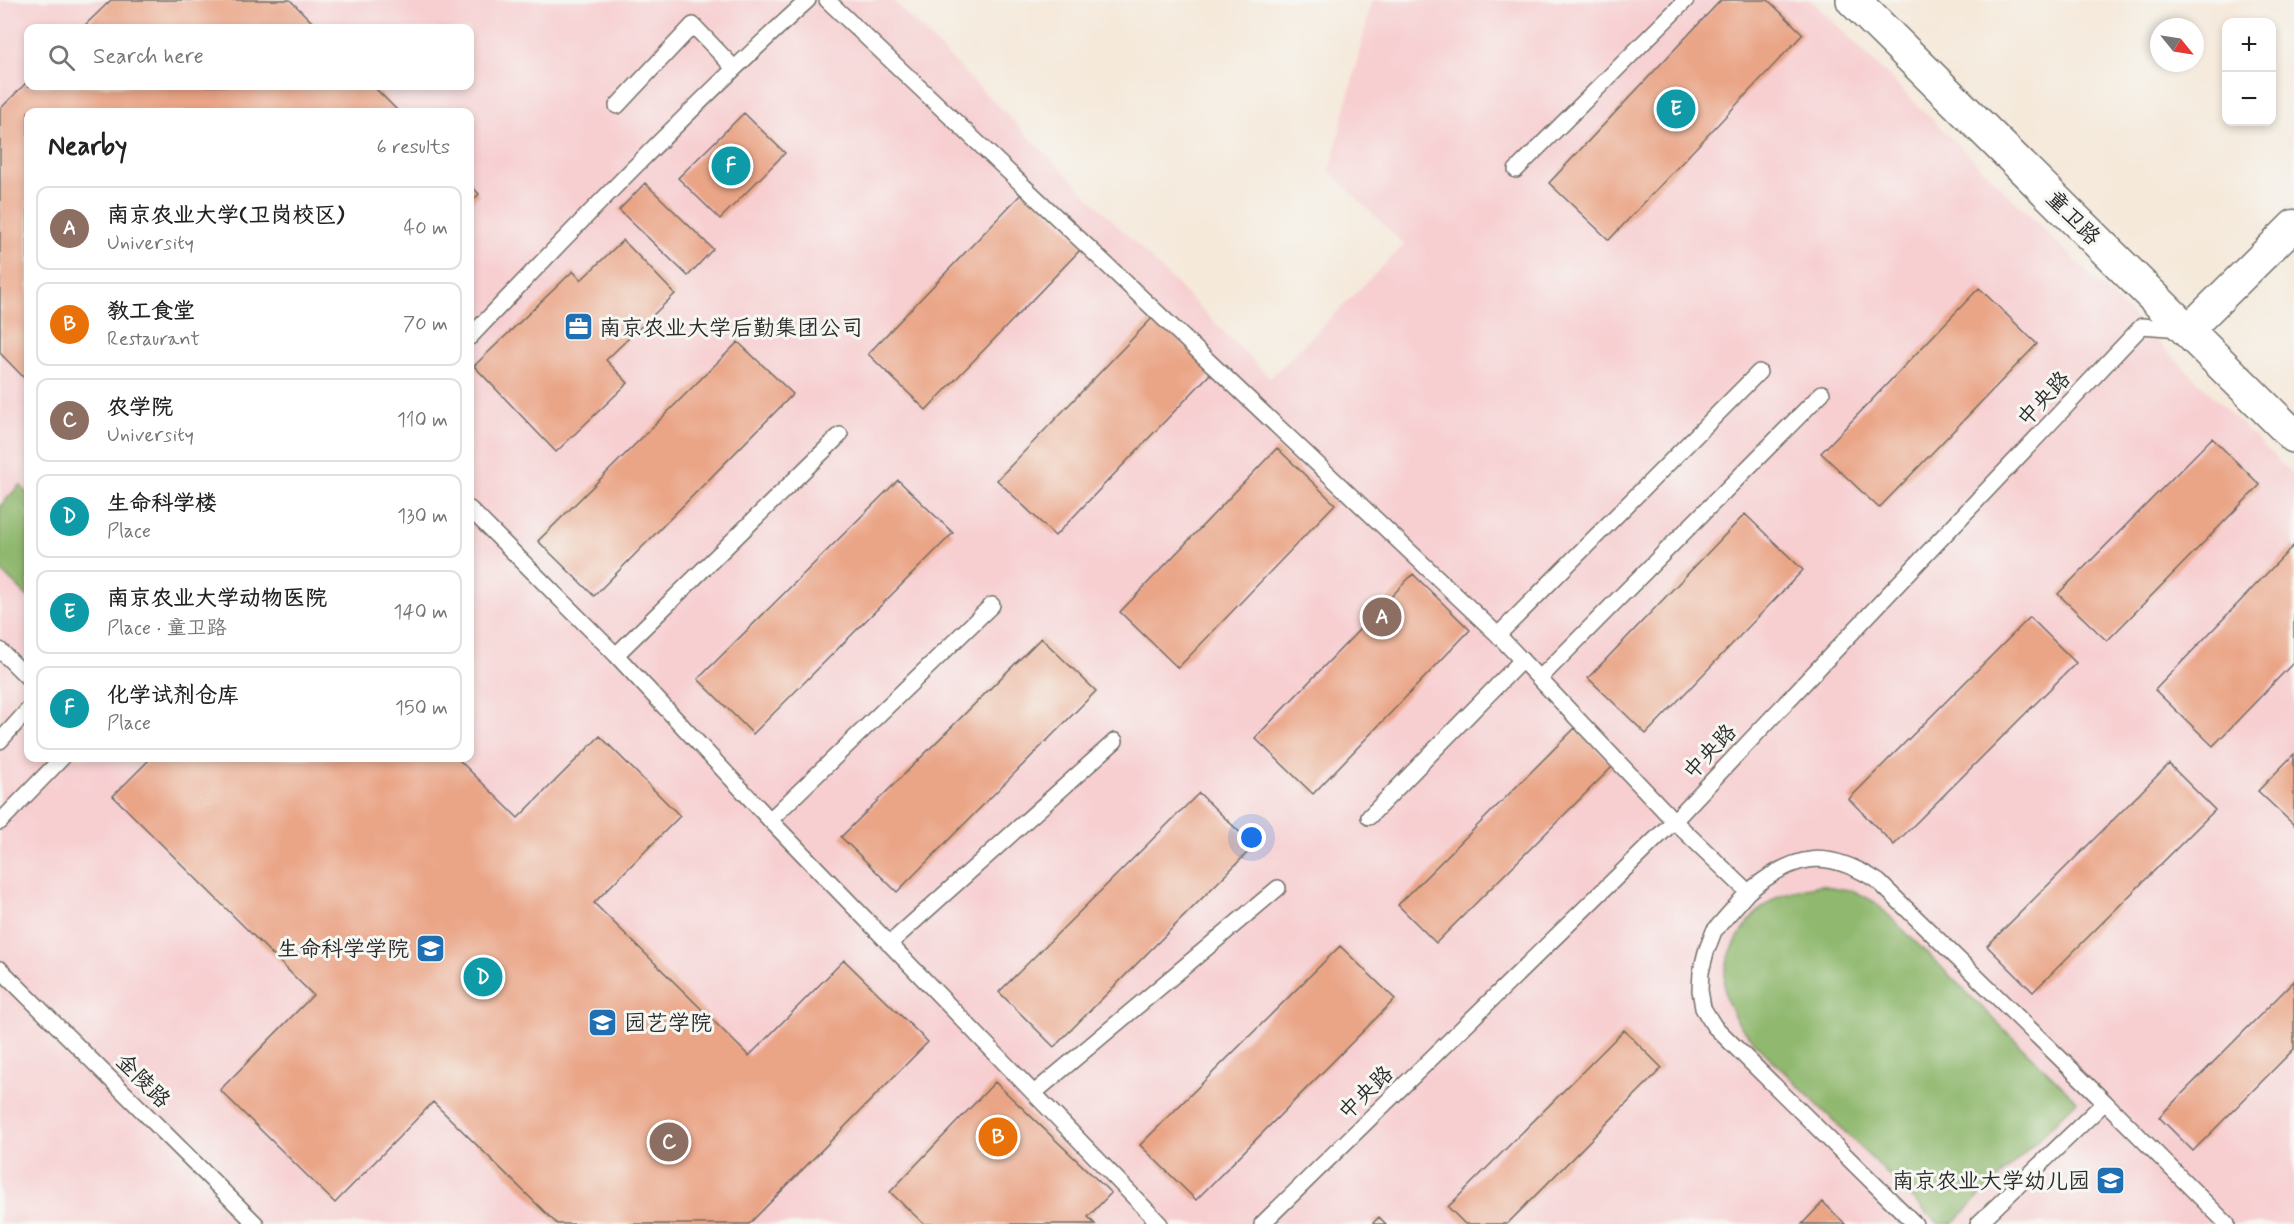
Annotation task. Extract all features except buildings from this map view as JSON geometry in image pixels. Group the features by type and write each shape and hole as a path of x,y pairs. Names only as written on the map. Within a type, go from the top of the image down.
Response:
{"street":[{"name":"童卫路","path":"1854,0 2294,436"},
{"path":"2188,330 2294,225"}],"lane":[{"path":"474,333 573,229 734,68 808,0"},
{"path":"827,0 1498,635 1674,821 1748,892"},
{"path":"1516,170 1686,0"},
{"path":"617,106 693,25 734,68"},
{"name":"中央路","path":"1262,1224 1674,821 2142,327 2188,330"},
{"path":"1498,635 1759,372"},
{"path":"1540,678 1822,393"},
{"path":"616,655 840,435"},
{"path":"474,513 616,655 770,820 1160,1224"},
{"path":"770,820 992,605"},
{"path":"0,650 24,674"},
{"path":"1369,818 1522,660"},
{"path":"0,741 24,714"},
{"path":"889,944 1115,741"},
{"path":"0,822 59,762"},
{"path":"1915,1224 1714,1026 1703,1008 1701,972 1714,931 1748,892 1765,878 1798,861 1830,860 1851,865 1879,882 2228,1224"},
{"path":"1034,1093 1278,888"},
{"name":"金陵路","path":"0,969 256,1224"},
{"path":"1978,1224 2104,1102"}],"shaded area":[{"path":"0,0 892,0 1270,378 1404,245 1330,171 1372,0 1811,0 2294,476 2294,1224 0,1224"}],"green space":[{"path":"20,485 24,490 24,593 0,570 0,506"},
{"path":"1820,885 1854,891 1875,902 2077,1101 1952,1224 1938,1224 1752,1040 1739,1024 1729,1006 1725,992 1727,965 1737,939 1745,926 1776,898 1792,891"}],"place":[{"name":"南京农业大学动物医院","path":"1676,109"},
{"name":"化学试剂仓库","path":"731,166"},
{"name":"南京农业大学后勤集团公司","path":"578,327"},
{"name":"南京农业大学(卫岗校区)","path":"1382,617"},
{"name":"生命科学学院","path":"430,948"},
{"name":"生命科学楼","path":"483,977"},
{"name":"园艺学院","path":"603,1022"},
{"name":"教工食堂","path":"998,1137"},
{"name":"农学院","path":"669,1142"},
{"name":"南京农业大学幼儿园","path":"2111,1180"}]}
